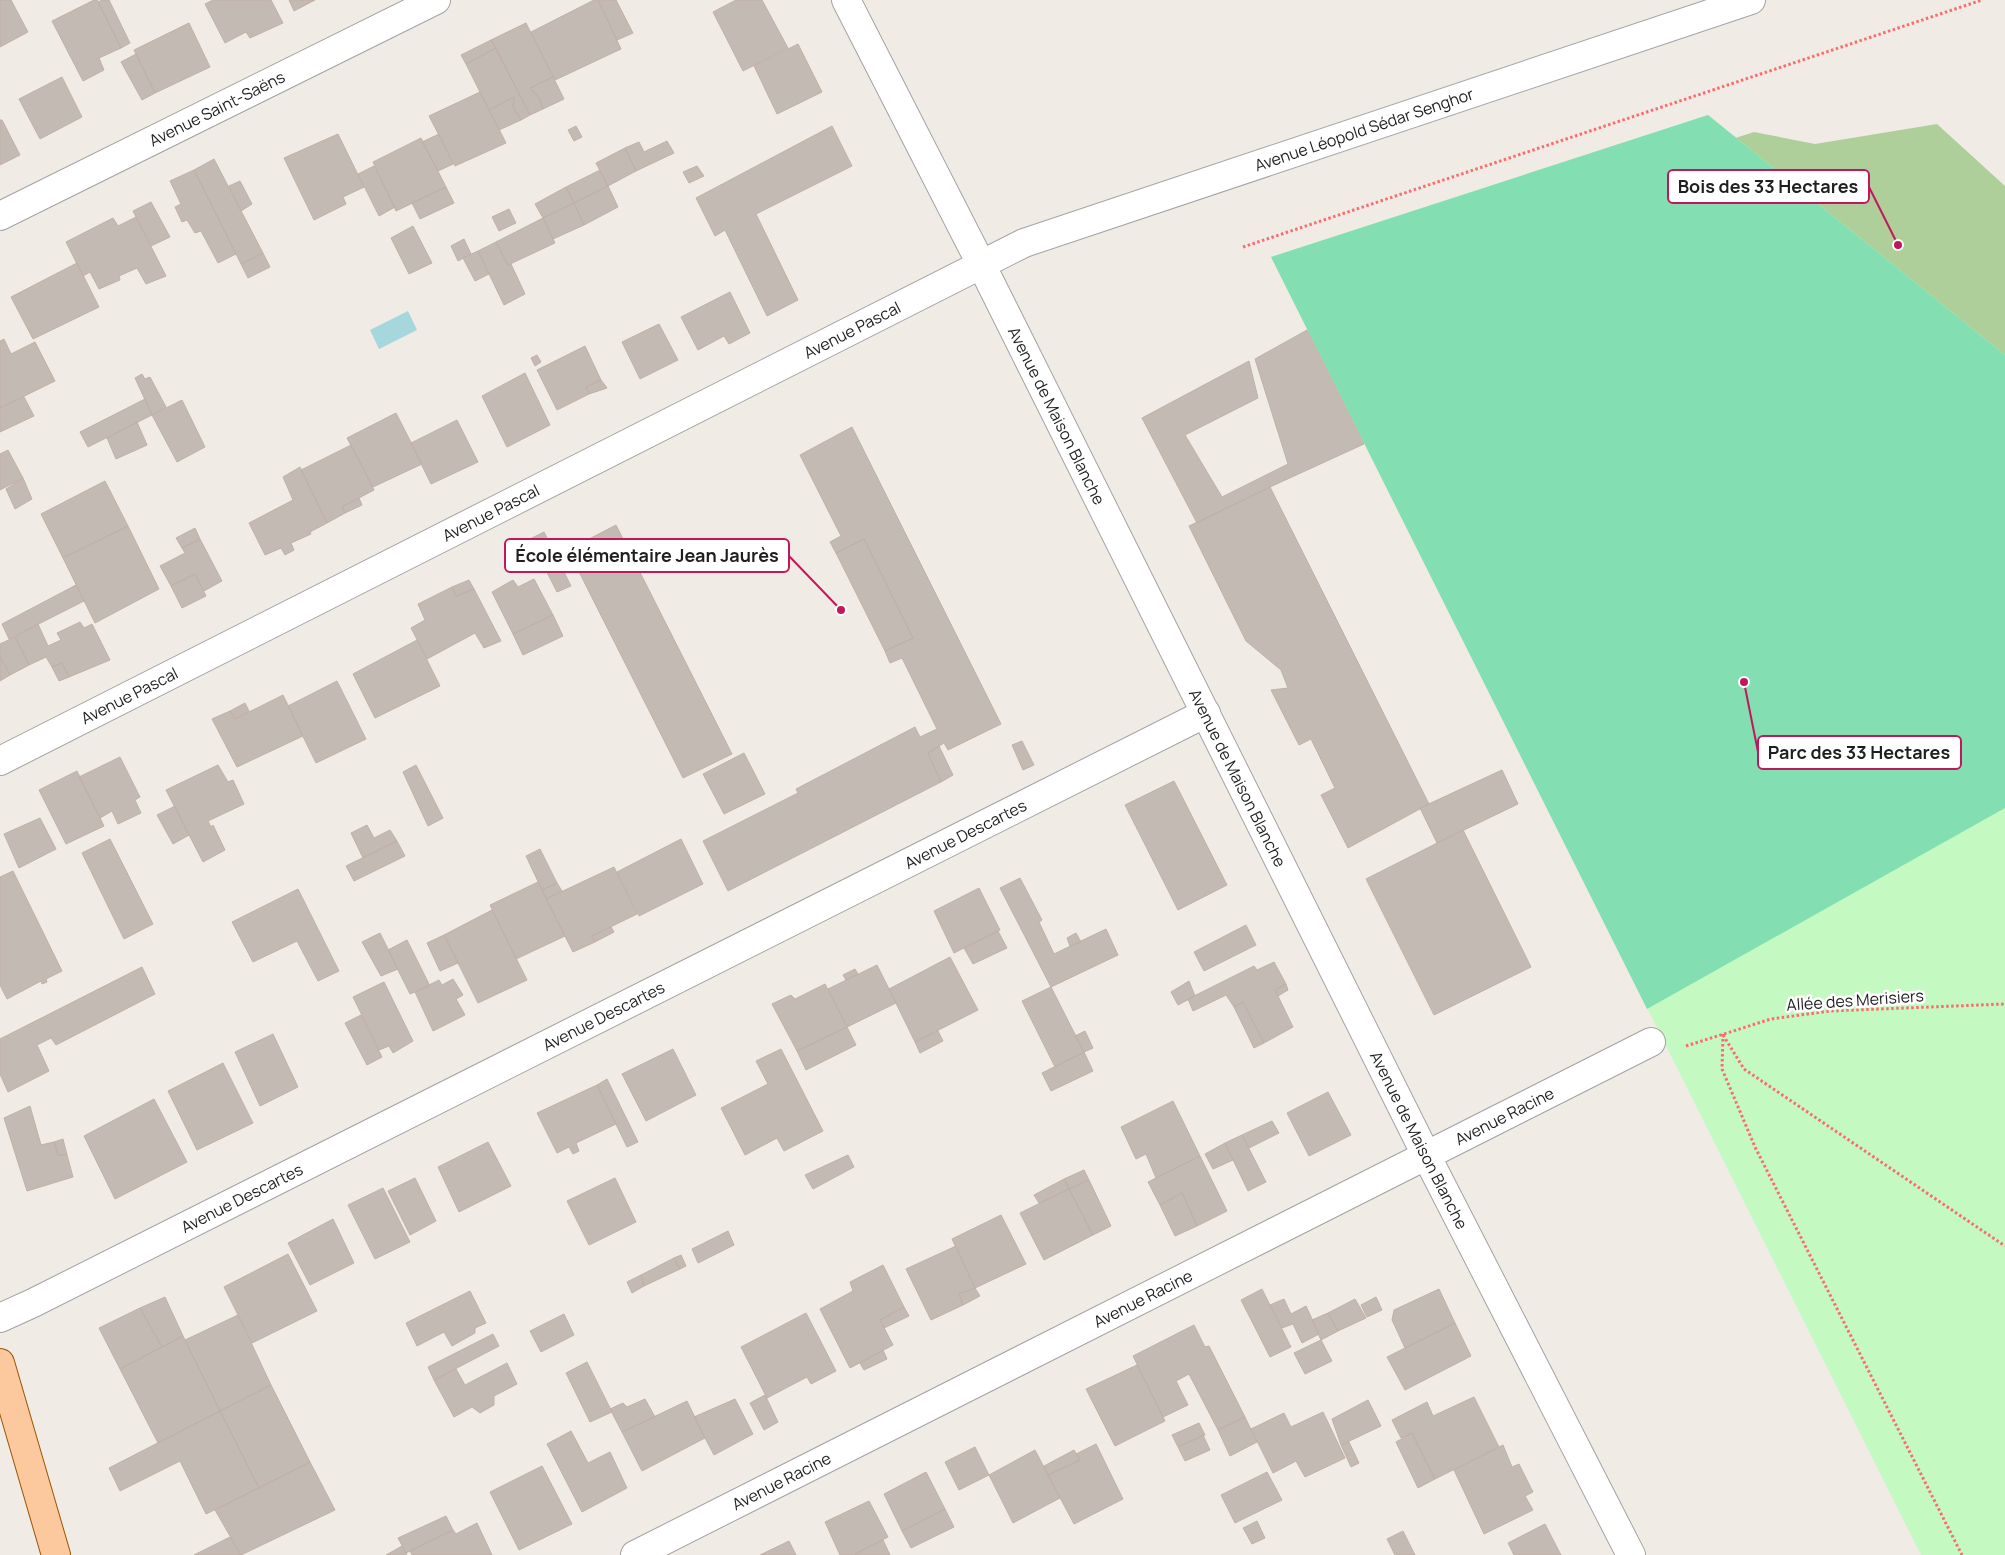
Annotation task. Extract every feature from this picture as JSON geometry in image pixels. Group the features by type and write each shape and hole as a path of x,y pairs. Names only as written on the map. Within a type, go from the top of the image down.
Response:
{"main road":[{"path":"0,1363 56,1555"}],"street":[{"name":"Avenue Saint-Saëns","path":"0,216 436,0"},
{"name":"Avenue de Maison Blanche","path":"846,0 981,264 1426,1155 1631,1555"},
{"name":"Avenue Léopold Sédar Senghor","path":"981,264 1024,243 1751,0"},
{"name":"Avenue Pascal","path":"0,761 912,301 981,264"},
{"name":"Avenue Descartes","path":"0,1318 1206,713"},
{"name":"Avenue Racine","path":"635,1555 1651,1042"}],"path":[{"path":"1243,247 1982,0"},
{"name":"Allée des Merisiers","path":"1651,1042 1684,1046 1771,1019 1830,1011 2005,1004"},
{"path":"1723,1034 1744,1069 2005,1246"},
{"path":"1723,1034 1722,1068 1754,1147 1962,1555"}],"green space":[{"path":"1708,115 2005,355 2005,1555 1921,1555 1271,257"},
{"path":"1708,115 2005,355 2005,808 1647,1009 1271,257"},
{"path":"1937,124 2005,186 2005,385 1729,140 1754,132 1815,144"}],"water":[{"path":"408,311 417,330 379,349 370,330"}],"building":[{"path":"0,0 11,0 28,32 0,47"},
{"path":"97,0 121,48 99,58 104,70 83,81 52,21"},
{"path":"109,0 130,43 121,48 98,2"},
{"path":"213,0 271,0 283,23 250,38 246,32 225,43 205,4"},
{"path":"289,0 315,0 294,11"},
{"path":"594,0 598,0 621,49 555,80 531,32"},
{"path":"598,0 616,0 633,33 617,40"},
{"path":"736,0 762,0 788,48 743,71 713,12"},
{"path":"189,23 210,67 155,93 134,50"},
{"path":"526,23 553,77 530,88 539,98 543,109 530,115 491,40"},
{"path":"491,40 496,48 466,64 461,55"},
{"path":"798,44 822,92 777,114 754,66"},
{"path":"496,48 530,115 521,120 513,107 514,97 489,110 466,64"},
{"path":"136,54 155,93 142,100 121,62"},
{"path":"62,77 82,117 40,139 19,99"},
{"path":"553,77 564,99 543,109 539,98 530,88"},
{"path":"480,92 506,143 455,166 429,116"},
{"path":"514,97 513,107 521,120 499,130 489,110"},
{"path":"0,120 2,120 20,155 0,165"},
{"path":"576,126 582,137 574,141 568,130"},
{"path":"832,126 852,166 756,214 798,300 767,316 725,230 715,236 696,198"},
{"path":"338,134 364,187 343,197 346,204 314,220 284,158"},
{"path":"439,134 453,164 438,171 422,142"},
{"path":"421,138 446,187 396,211 373,162"},
{"path":"667,141 674,153 636,171 625,148 639,142 644,152"},
{"path":"625,148 636,171 608,186 596,163"},
{"path":"214,159 263,253 241,264 194,170"},
{"path":"374,166 395,207 379,216 358,174"},
{"path":"697,166 704,176 689,183 683,172"},
{"path":"194,170 236,254 218,263 201,231 195,233 187,220 182,222 175,207 181,204 170,181"},
{"path":"600,170 608,186 574,203 566,187"},
{"path":"240,181 252,204 241,211 229,186"},
{"path":"608,186 618,207 584,225 574,203"},
{"path":"446,187 454,203 420,219 412,203"},
{"path":"566,187 574,203 543,218 535,204"},
{"path":"151,202 170,237 151,246 133,211"},
{"path":"574,203 584,225 553,239 543,218"},
{"path":"509,209 516,223 499,231 492,217"},
{"path":"136,217 166,276 146,284 137,268 119,276 120,280 99,289 90,272 83,276 66,242 113,218 118,226"},
{"path":"543,218 555,243 508,265 496,242"},
{"path":"413,226 432,263 409,274 391,238"},
{"path":"464,239 471,254 458,261 451,246"},
{"path":"496,242 508,265 511,264 525,294 504,305 478,251"},
{"path":"478,251 489,274 475,281 463,258"},
{"path":"263,253 270,267 248,278 241,264"},
{"path":"77,263 99,307 33,339 11,297"},
{"path":"730,292 750,333 729,344 724,336 698,350 681,317"},
{"path":"659,324 678,360 640,379 622,342"},
{"path":"1307,330 1364,444 1197,523 1142,418 1249,361 1258,398 1185,435 1222,497 1288,464 1255,359"},
{"path":"4,339 11,354 35,342 55,381 0,408 0,341"},
{"path":"585,346 601,380 586,387 589,394 557,410 537,370"},
{"path":"537,355 541,362 535,366 531,358"},
{"path":"525,373 550,425 507,447 482,396"},
{"path":"142,374 145,379 150,377 166,407 152,415 135,378"},
{"path":"601,380 607,388 589,394 586,387"},
{"path":"24,397 34,416 0,432 0,408"},
{"path":"145,399 152,415 88,447 80,432"},
{"path":"182,400 205,447 177,462 152,415"},
{"path":"396,413 422,464 373,487 347,438"},
{"path":"457,420 478,462 431,484 411,443"},
{"path":"137,422 147,445 116,459 107,438"},
{"path":"852,427 1001,724 948,750 944,743 928,753 941,782 728,891 703,841 798,793 796,789 915,727 920,737 937,729 902,658 890,663 885,651 913,638 864,539 836,553 830,542 841,536 800,455"},
{"path":"351,445 374,490 342,507 345,513 327,523 301,470"},
{"path":"8,450 23,478 0,490 0,454"},
{"path":"300,467 327,523 310,532 311,534 291,543 294,550 285,555 281,548 265,555 249,523 293,500 283,477"},
{"path":"23,478 32,499 15,509 6,489"},
{"path":"105,481 128,526 63,558 41,514"},
{"path":"1270,487 1429,804 1348,848 1321,795 1335,788 1311,739 1299,745 1271,690 1288,688 1281,670 1246,641 1189,526"},
{"path":"359,498 362,505 345,513 342,507"},
{"path":"616,525 732,754 683,778 568,550"},
{"path":"128,526 159,589 95,623 63,558"},
{"path":"195,528 200,539 182,548 176,538"},
{"path":"544,532 571,586 557,592 530,539"},
{"path":"200,539 222,581 204,591 195,574 171,586 160,566 185,553 182,548"},
{"path":"864,539 913,638 885,651 836,553"},
{"path":"195,574 206,596 182,608 171,586"},
{"path":"534,579 553,615 513,634 492,592 513,580 518,587"},
{"path":"469,580 474,589 456,596 452,587"},
{"path":"76,585 84,601 9,639 2,624"},
{"path":"452,587 456,596 474,589 501,641 484,648 475,633 427,659 411,628 425,620 418,604"},
{"path":"553,615 563,636 523,655 513,634"},
{"path":"80,622 84,628 92,624 110,660 69,677 62,663 52,667 46,657 29,665 15,637 38,624 48,646 61,640 57,633"},
{"path":"15,637 29,665 10,675 0,656 0,644"},
{"path":"417,640 440,686 375,718 353,674"},
{"path":"0,656 10,675 0,681"},
{"path":"62,663 69,677 59,681 52,667"},
{"path":"337,681 366,739 316,763 288,706"},
{"path":"283,695 303,736 237,767 212,719 230,711 235,719"},
{"path":"245,703 249,711 235,719 230,711"},
{"path":"1022,741 1034,765 1023,770 1012,745"},
{"path":"939,746 953,775 941,782 928,753"},
{"path":"744,753 765,794 724,814 703,774"},
{"path":"120,757 140,797 135,800 141,813 118,824 112,811 100,818 79,777"},
{"path":"218,765 228,782 233,780 244,804 208,821 211,827 213,825 225,850 203,862 166,790"},
{"path":"416,765 443,818 428,826 403,772"},
{"path":"1502,770 1518,804 1437,843 1420,808"},
{"path":"77,771 104,826 66,844 39,790"},
{"path":"1174,781 1227,885 1178,910 1125,805"},
{"path":"175,806 189,835 173,844 157,815"},
{"path":"40,818 56,849 19,868 4,834"},
{"path":"367,825 374,838 390,830 397,841 363,858 351,833"},
{"path":"1463,830 1531,967 1434,1015 1366,879"},
{"path":"110,839 153,924 124,939 82,853"},
{"path":"681,839 703,884 639,916 617,872"},
{"path":"397,841 405,856 354,881 346,866"},
{"path":"540,849 557,883 542,890 526,856"},
{"path":"614,867 637,914 592,936 595,942 573,952 546,899"},
{"path":"13,871 62,971 46,979 47,982 42,984 41,981 7,999 0,985 0,877"},
{"path":"1020,878 1042,920 1039,922 1054,954 1106,929 1118,955 1051,987 1000,888"},
{"path":"538,882 565,936 516,959 490,905"},
{"path":"557,883 562,891 546,899 542,890"},
{"path":"979,888 1000,930 954,953 934,911"},
{"path":"298,889 339,971 318,981 297,941 253,962 232,922"},
{"path":"492,910 527,980 478,1003 444,935"},
{"path":"1246,925 1256,945 1204,971 1194,952"},
{"path":"611,927 614,932 595,942 592,936"},
{"path":"998,931 1007,948 973,964 964,948"},
{"path":"380,933 398,969 381,976 362,942"},
{"path":"1076,933 1081,942 1070,946 1067,938"},
{"path":"444,935 458,963 440,971 427,943"},
{"path":"407,940 430,986 410,994 388,950"},
{"path":"950,957 978,1010 915,1042 889,989"},
{"path":"1274,962 1286,984 1275,990 1293,1027 1264,1043 1243,1002 1234,1007 1226,995 1193,1011 1188,999 1254,966 1257,970"},
{"path":"877,965 896,1003 847,1027 828,989"},
{"path":"142,967 155,994 56,1045 51,1038 37,1045 49,1071 8,1092 0,1074 0,1039"},
{"path":"855,969 858,974 846,980 843,975"},
{"path":"453,979 463,995 456,999 465,1015 433,1031 415,992 439,980 442,985"},
{"path":"1189,981 1195,996 1178,1005 1171,992"},
{"path":"384,982 413,1041 393,1053 389,1046 379,1050 353,997"},
{"path":"825,984 847,1027 797,1051 772,1004 791,995 795,999"},
{"path":"1286,984 1288,990 1278,996 1275,990"},
{"path":"1051,987 1084,1052 1055,1067 1022,1001"},
{"path":"1243,1002 1264,1043 1254,1048 1234,1007"},
{"path":"361,1015 382,1057 367,1065 345,1023"},
{"path":"847,1027 856,1045 806,1070 797,1051"},
{"path":"938,1031 943,1041 920,1053 915,1042"},
{"path":"1085,1031 1093,1048 1084,1052 1075,1036"},
{"path":"273,1034 298,1087 260,1106 235,1052"},
{"path":"673,1049 696,1095 646,1121 622,1074"},
{"path":"781,1049 823,1131 784,1151 777,1138 745,1155 721,1108 768,1084 756,1061"},
{"path":"1084,1052 1093,1071 1051,1091 1042,1073"},
{"path":"223,1063 253,1123 197,1150 168,1091"},
{"path":"607,1079 638,1142 627,1147 597,1085"},
{"path":"597,1085 616,1124 576,1143 579,1151 573,1154 569,1147 557,1153 537,1113"},
{"path":"1328,1092 1351,1135 1309,1156 1287,1113"},
{"path":"154,1099 187,1162 115,1199 84,1136"},
{"path":"1173,1101 1200,1156 1156,1178 1146,1154 1136,1159 1121,1127"},
{"path":"30,1106 41,1145 54,1142 58,1155 67,1155 73,1177 27,1191 4,1118"},
{"path":"1272,1121 1279,1133 1249,1148 1242,1135"},
{"path":"1242,1135 1266,1182 1248,1191 1225,1143"},
{"path":"63,1139 67,1155 58,1155 54,1142"},
{"path":"488,1142 511,1186 459,1212 438,1167"},
{"path":"1225,1143 1233,1160 1213,1169 1205,1154"},
{"path":"848,1155 854,1167 813,1189 805,1175"},
{"path":"1200,1156 1227,1211 1197,1226 1182,1193 1160,1205 1148,1182"},
{"path":"1084,1170 1089,1180 1069,1189 1064,1179"},
{"path":"415,1178 436,1221 410,1235 388,1191"},
{"path":"615,1178 636,1222 589,1245 567,1201"},
{"path":"1064,1179 1069,1189 1039,1203 1034,1195"},
{"path":"1089,1180 1111,1226 1093,1235 1069,1189"},
{"path":"383,1188 410,1242 375,1259 348,1205"},
{"path":"1069,1189 1093,1235 1044,1260 1020,1213"},
{"path":"1182,1193 1197,1226 1175,1236 1160,1205"},
{"path":"1001,1215 1026,1264 975,1288 952,1239"},
{"path":"333,1219 354,1263 310,1285 288,1243"},
{"path":"728,1231 734,1245 698,1263 692,1249"},
{"path":"956,1246 975,1288 959,1294 963,1305 931,1320 906,1269"},
{"path":"288,1254 317,1311 252,1343 224,1287"},
{"path":"681,1255 686,1266 680,1269 674,1258"},
{"path":"674,1258 680,1269 644,1286 641,1275"},
{"path":"883,1265 904,1307 880,1320 893,1345 850,1368 820,1309 853,1291 850,1282"},
{"path":"641,1275 644,1286 632,1293 627,1282"},
{"path":"975,1288 980,1296 963,1305 959,1294"},
{"path":"1262,1289 1291,1347 1270,1357 1241,1300"},
{"path":"1439,1289 1455,1323 1405,1348 1392,1320 1394,1310"},
{"path":"470,1291 486,1323 475,1328 475,1333 452,1346 444,1332 417,1346 406,1323"},
{"path":"165,1297 183,1336 162,1347 140,1308"},
{"path":"1376,1297 1382,1310 1367,1317 1361,1305"},
{"path":"1284,1299 1291,1314 1306,1306 1319,1334 1302,1343 1293,1324 1282,1328 1270,1305"},
{"path":"1355,1299 1366,1318 1338,1331 1328,1313"},
{"path":"904,1307 909,1316 884,1328 880,1320"},
{"path":"140,1308 162,1347 120,1369 99,1328"},
{"path":"806,1313 836,1371 811,1384 807,1377 767,1398 741,1347"},
{"path":"1328,1313 1338,1331 1321,1340 1312,1320"},
{"path":"564,1314 574,1335 541,1352 530,1331"},
{"path":"238,1315 271,1385 220,1411 185,1340"},
{"path":"1455,1323 1471,1356 1405,1390 1387,1357"},
{"path":"1194,1325 1205,1347 1209,1346 1245,1417 1218,1430 1189,1374 1176,1381 1188,1405 1163,1417 1133,1356"},
{"path":"493,1334 499,1346 434,1380 428,1367"},
{"path":"183,1336 220,1411 158,1443 120,1369"},
{"path":"1321,1340 1332,1361 1305,1374 1294,1353"},
{"path":"883,1350 887,1359 864,1370 860,1363"},
{"path":"587,1362 612,1412 590,1422 566,1373"},
{"path":"507,1363 517,1384 494,1396 494,1405 480,1413 472,1407 454,1417 434,1380 456,1369 465,1385"},
{"path":"1137,1365 1165,1421 1115,1446 1086,1389"},
{"path":"271,1385 310,1462 259,1488 220,1411"},
{"path":"765,1395 778,1422 764,1430 750,1403"},
{"path":"1474,1397 1499,1447 1435,1479 1412,1433 1401,1438 1392,1420 1427,1402 1433,1416"},
{"path":"645,1399 655,1417 622,1432 610,1409 623,1403 627,1407"},
{"path":"735,1399 753,1434 714,1455 694,1417"},
{"path":"1368,1400 1381,1426 1341,1445 1332,1419"},
{"path":"687,1401 705,1438 642,1471 622,1432"},
{"path":"220,1411 259,1488 206,1514 180,1461 120,1491 109,1468"},
{"path":"1323,1412 1345,1458 1305,1477 1296,1461 1273,1473 1251,1429 1284,1413 1291,1427"},
{"path":"1245,1417 1257,1442 1230,1456 1218,1430"},
{"path":"1199,1423 1205,1435 1178,1447 1172,1435"},
{"path":"571,1431 588,1463 610,1452 627,1488 582,1512 547,1444"},
{"path":"1412,1433 1435,1479 1418,1488 1396,1442"},
{"path":"1203,1435 1210,1450 1185,1461 1178,1447"},
{"path":"1349,1442 1359,1463 1351,1467 1341,1445"},
{"path":"1096,1444 1123,1499 1074,1524 1048,1475 1080,1460 1076,1454"},
{"path":"1503,1445 1512,1467 1519,1464 1533,1492 1525,1496 1533,1510 1484,1534 1454,1470"},
{"path":"975,1447 989,1475 959,1490 945,1462"},
{"path":"1035,1450 1060,1498 1013,1523 989,1475"},
{"path":"1074,1450 1080,1460 1048,1475 1044,1466"},
{"path":"310,1462 335,1510 241,1555 215,1510"},
{"path":"542,1466 572,1524 519,1550 490,1492"},
{"path":"926,1472 945,1509 902,1531 884,1494"},
{"path":"1267,1472 1282,1500 1235,1523 1221,1495"},
{"path":"869,1501 888,1537 853,1555 840,1555 825,1522"},
{"path":"945,1509 954,1527 911,1548 902,1531"},
{"path":"446,1516 453,1530 406,1553 398,1538"},
{"path":"1257,1521 1265,1538 1252,1544 1243,1528"},
{"path":"477,1523 492,1555 412,1555 410,1551 453,1530 456,1534"},
{"path":"1545,1524 1561,1555 1514,1555 1508,1543"},
{"path":"1403,1531 1415,1555 1395,1555 1387,1539"},
{"path":"230,1537 241,1555 194,1555"},
{"path":"883,1540 890,1555 855,1555 855,1554"},
{"path":"789,1541 796,1555 760,1555"},
{"path":"402,1546 407,1555 386,1555"}],"place":[{"name":"Bois des 33 Hectares","path":"1898,245"},
{"name":"École élémentaire Jean Jaurès","path":"841,610"},
{"name":"Parc des 33 Hectares","path":"1744,682"}]}
